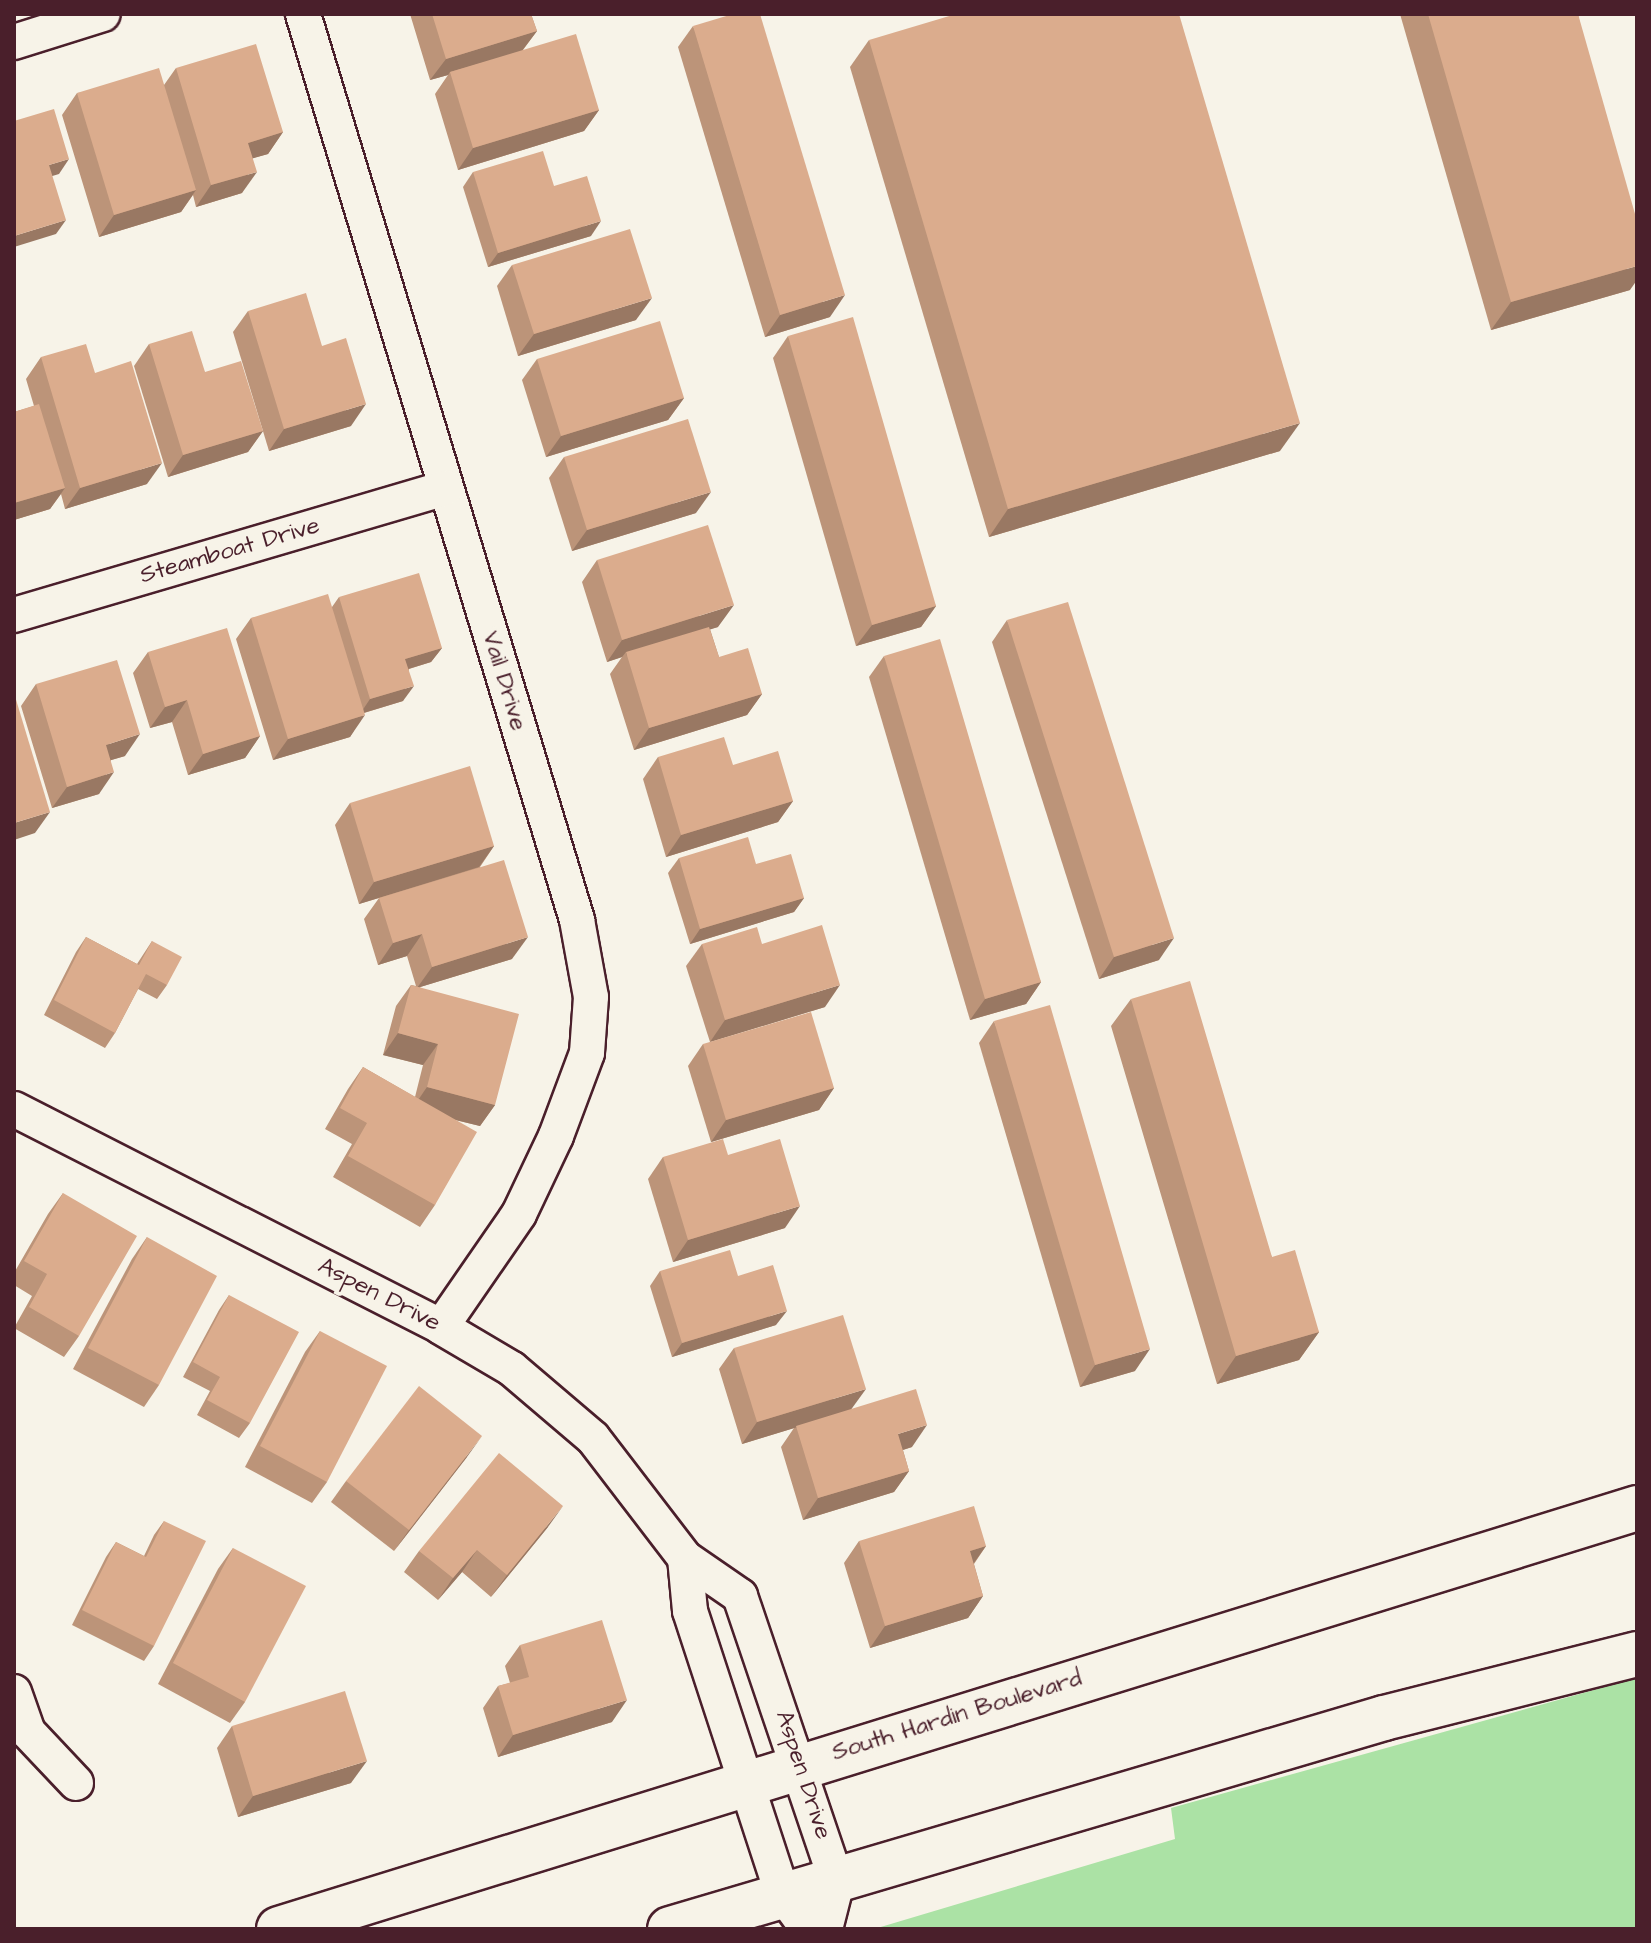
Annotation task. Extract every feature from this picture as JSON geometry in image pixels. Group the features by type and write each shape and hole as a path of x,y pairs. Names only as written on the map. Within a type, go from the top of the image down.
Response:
{"main road":[{"name":"South Hardin Boulevard","path":"279,1929 746,1781 1637,1508"},
{"path":"670,1929 795,1912 837,1882 1384,1718 1637,1654"}],"street":[{"path":"14,42 103,14"},
{"name":"Vail Drive","path":"303,14 577,920 591,997 587,1053 556,1136 519,1214 441,1327"},
{"name":"Steamboat Drive","path":"14,615 446,488"},
{"name":"Aspen Drive","path":"14,1109 441,1327 512,1369 593,1438 685,1558 740,1596 801,1764 837,1882"},
{"path":"685,1558 690,1611 746,1781 795,1912"},
{"path":"14,1692 28,1732 76,1783"},
{"path":"825,1929 837,1882"}],"green space":[{"path":"1637,1678 1637,1929 874,1929 1175,1839 1171,1808"}],"building":[{"path":"432,14 531,14 537,31 446,59"},
{"path":"733,14 760,14 845,295 780,315 693,26"},
{"path":"956,14 1179,14 1300,423 1008,509 869,40"},
{"path":"1428,14 1578,14 1637,221 1637,266 1511,302"},
{"path":"576,34 599,110 473,148 450,72"},
{"path":"256,44 283,132 248,143 257,172 211,185 176,68"},
{"path":"159,68 196,190 114,215 77,93"},
{"path":"54,109 69,159 49,165 66,220 14,236 14,121"},
{"path":"543,151 554,186 587,176 601,221 498,253 473,172"},
{"path":"630,229 652,298 534,334 512,265"},
{"path":"306,293 322,346 346,338 366,404 284,429 248,311"},
{"path":"853,317 936,606 872,625 788,336"},
{"path":"660,321 684,398 561,436 537,359"},
{"path":"192,331 205,372 241,361 263,431 183,455 149,344"},
{"path":"86,344 95,373 131,361 162,463 80,488 41,357"},
{"path":"39,404 65,488 14,503 14,412"},
{"path":"688,419 711,492 587,530 564,457"},
{"path":"708,525 734,605 622,640 597,560"},
{"path":"419,573 442,648 405,659 414,686 370,699 339,597"},
{"path":"328,594 365,715 288,739 251,618"},
{"path":"1068,602 1174,938 1114,957 1007,620"},
{"path":"709,627 719,657 748,648 762,694 649,728 626,652"},
{"path":"227,628 260,736 203,754 187,700 165,707 148,652"},
{"path":"940,639 1041,982 985,999 884,656"},
{"path":"117,660 140,734 106,745 114,772 67,787 36,684"},
{"path":"14,693 50,812 14,823"},
{"path":"724,737 733,765 778,751 793,801 681,835 658,757"},
{"path":"470,766 494,846 374,882 350,803"},
{"path":"748,837 756,864 791,854 804,898 700,929 679,858"},
{"path":"504,860 528,937 432,967 422,934 393,943 379,898"},
{"path":"822,925 840,985 725,1020 702,944 757,927 762,944"},
{"path":"86,937 139,965 152,941 182,957 167,985 146,974 115,1033 54,1000"},
{"path":"1190,981 1272,1257 1295,1250 1319,1332 1236,1356 1131,999"},
{"path":"411,985 519,1014 495,1105 427,1087 438,1044 398,1033"},
{"path":"1050,1005 1150,1349 1095,1365 994,1021"},
{"path":"811,1012 834,1088 726,1120 703,1044"},
{"path":"363,1067 477,1132 435,1205 348,1156 367,1123 340,1108"},
{"path":"723,1139 728,1155 780,1139 800,1206 688,1240 663,1157"},
{"path":"63,1193 137,1236 79,1336 29,1307 47,1274 24,1261"},
{"path":"147,1237 217,1276 159,1385 88,1348"},
{"path":"730,1250 738,1276 773,1265 787,1311 682,1343 660,1271"},
{"path":"229,1295 299,1332 250,1423 207,1400 220,1377 193,1362"},
{"path":"843,1315 866,1389 757,1422 734,1348"},
{"path":"320,1331 387,1366 327,1482 260,1446"},
{"path":"419,1386 482,1436 409,1530 346,1481"},
{"path":"916,1389 927,1425 898,1434 909,1471 818,1498 796,1426"},
{"path":"499,1453 563,1506 507,1575 477,1550 453,1578 419,1551"},
{"path":"974,1506 986,1546 970,1551 983,1596 885,1626 859,1541"},
{"path":"164,1521 206,1541 154,1646 82,1610 116,1542 146,1557"},
{"path":"233,1548 306,1586 245,1702 173,1663"},
{"path":"602,1620 627,1700 513,1735 498,1686 529,1677 520,1645"},
{"path":"345,1691 367,1761 253,1796 232,1726"}]}
